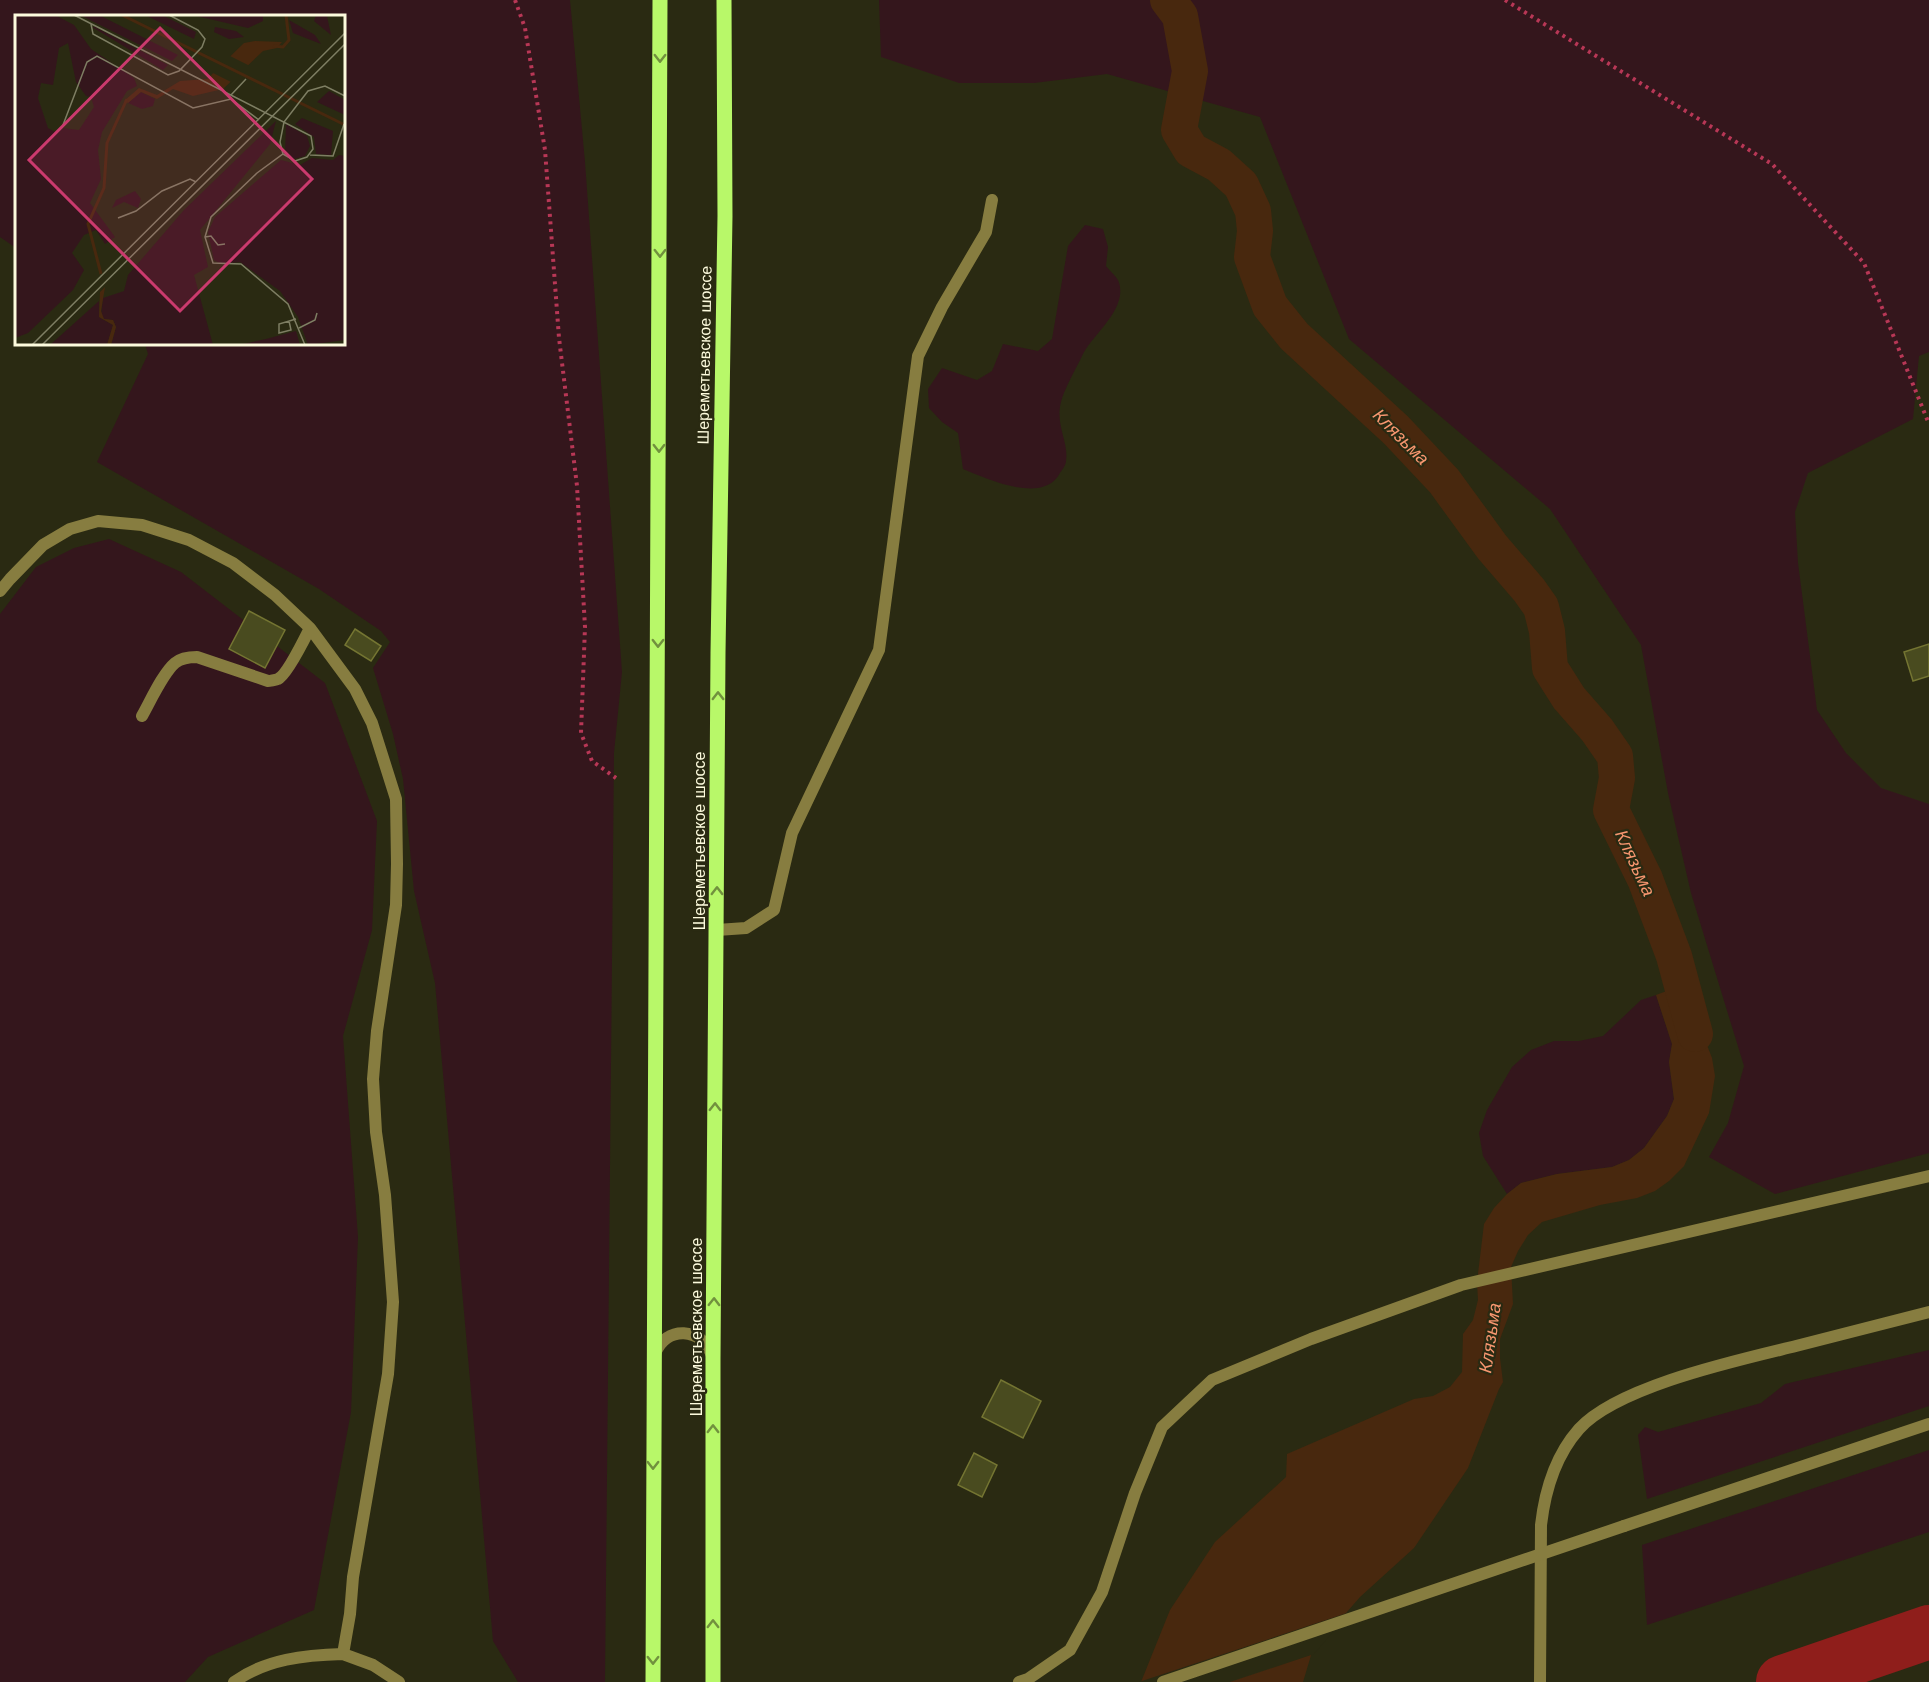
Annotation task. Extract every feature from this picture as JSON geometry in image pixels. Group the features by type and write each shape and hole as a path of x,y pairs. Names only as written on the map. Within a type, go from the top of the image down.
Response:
{"main road":[{"path":"654,1682 660,0"},
{"name":"Шереметьевское шоссе","path":"713,1682 713,1360 724,0"}],"street":[{"path":"717,930 746,928 774,910 792,833 879,650 918,356 942,307 986,232 992,200"},
{"path":"0,591 43,545 70,529 98,521 142,525 189,540 233,563 275,595 310,628 355,689 372,723 396,799 396,905 376,1031 373,1079 393,1302 388,1374 353,1577 344,1654"},
{"path":"142,716 176,662 189,657 197,657 267,681 277,680 290,664 310,628"},
{"path":"1019,1682 1028,1679 1070,1650 1102,1592 1135,1493 1162,1427 1212,1380 1311,1339 1461,1285 1929,1176"},
{"path":"1540,1682 1542,1510 1558,1461 1568,1443 1581,1427 1610,1406 1662,1383 1741,1360 1929,1312"},
{"path":"654,1365 656,1351 663,1340 675,1334 688,1333 700,1338 709,1347 713,1360"},
{"path":"1163,1682 1929,1424"},
{"path":"234,1682 267,1665 289,1659 313,1655 344,1654 373,1665 399,1682"}],"path":[{"path":"515,0 525,28 545,150 559,338 577,486 585,627 581,733 592,760 616,778"},
{"path":"1505,0 1772,164 1864,263 1929,424"}],"shaded area":[{"path":"0,0 570,0 585,162 622,672 614,753 605,1682 518,1682 493,1641 435,983 414,891 403,779 393,734 373,668 390,642 381,631 319,589 97,462 148,354 145,345 345,345 345,15 15,15 15,247 0,237"},
{"path":"879,0 1929,0 1929,352 1919,356 1913,419 1808,473 1795,512 1798,563 1817,710 1846,753 1881,788 1929,804 1929,1153 1775,1194 1709,1157 1728,1123 1744,1066 1691,893 1668,793 1641,645 1550,509 1349,339 1260,117 1107,74 1034,83 959,83 881,57"},
{"path":"1085,225 1103,229 1108,247 1106,266 1118,280 1120,290 1115,311 1087,348 1063,397 1060,418 1066,447 1065,466 1052,482 1041,487 1028,488 1000,483 963,469 958,433 942,422 929,408 928,389 942,368 977,380 992,371 1003,344 1038,351 1052,339 1068,246"},
{"path":"109,539 181,572 325,683 377,821 372,930 343,1036 358,1237 351,1412 314,1610 208,1657 185,1682 0,1682 0,614 36,567 74,548"},
{"path":"1656,995 1672,1044 1669,1062 1674,1099 1667,1116 1644,1148 1629,1160 1612,1167 1557,1174 1521,1183 1507,1194 1483,1156 1479,1133 1487,1110 1512,1067 1531,1050 1554,1041 1579,1041 1603,1036 1641,1000"},
{"path":"1929,1350 1929,1406 1647,1499 1638,1435 1645,1427 1658,1432 1761,1403 1785,1384"},
{"path":"1929,1450 1929,1532 1647,1625 1642,1545"}],"water":[{"path":"1693,981 1698,1004 1698,1022 1712,1058 1715,1076 1709,1113 1684,1166 1655,1191 1637,1198 1600,1205 1542,1222 1528,1235 1511,1267 1513,1304 1500,1339 1503,1382 1468,1468 1414,1548 1360,1597 1312,1652 1303,1682 1141,1682 1170,1610 1215,1542 1286,1477 1287,1454 1414,1399 1433,1396 1450,1387 1462,1372 1463,1334 1473,1320 1478,1300 1477,1282 1484,1224 1507,1194 1521,1183 1557,1174 1612,1167 1629,1160 1644,1148 1667,1116 1674,1099 1669,1062 1672,1044 1656,995"}],"pier":[{"path":"1350,1612 1314,1654 1230,1682 1139,1682"}],"building":[{"path":"249,611 285,630 265,668 229,649"},
{"path":"355,629 381,646 371,661 345,645"},
{"path":"1929,644 1929,676 1913,681 1904,652"},
{"path":"1001,1380 1041,1401 1023,1438 982,1417"},
{"path":"974,1453 997,1465 982,1497 958,1485"}],"waterway":[{"name":"Клязьма","path":"1168,0 1180,16 1190,71 1179,130 1191,150 1219,165 1241,185 1253,211 1255,231 1252,257 1270,306 1294,336 1396,430 1444,481 1492,547 1541,607 1547,631 1550,668 1569,698 1597,730 1615,756 1617,778 1611,810 1645,879 1674,956 1695,1034"}],"taxiway":[{"path":"1783,1682 1929,1632"}]}
